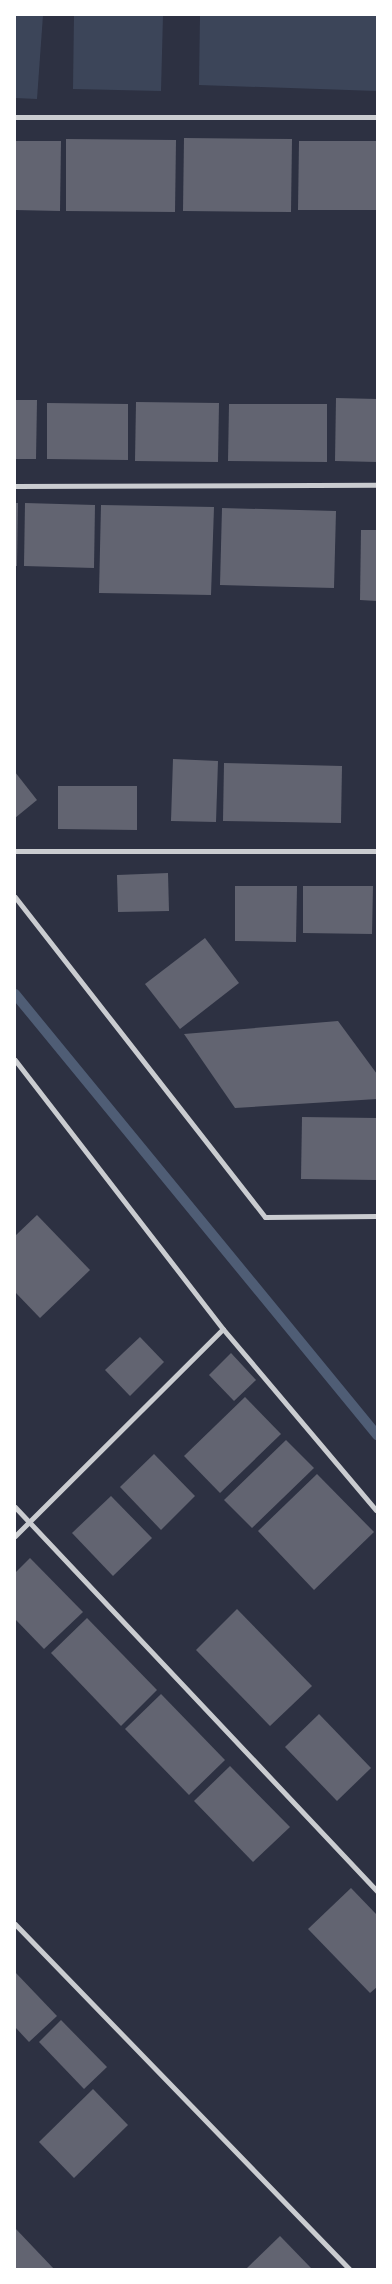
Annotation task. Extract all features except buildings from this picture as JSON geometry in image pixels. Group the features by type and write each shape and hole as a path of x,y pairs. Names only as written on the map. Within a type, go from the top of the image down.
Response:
{"street":[{"path":"15,117 377,117"},
{"path":"15,486 377,485"},
{"path":"15,851 377,851"},
{"path":"15,897 265,1217 377,1216"},
{"path":"15,1060 223,1329 376,1510"},
{"path":"15,1536 223,1329"},
{"path":"15,1507 377,1891"},
{"path":"15,1924 349,2269"}],"shaded area":[{"path":"15,15 43,15 37,99 15,98"},
{"path":"74,15 163,15 161,91 73,89"},
{"path":"200,15 377,15 377,91 199,85"}],"waterway":[{"path":"15,994 377,1435"}]}
